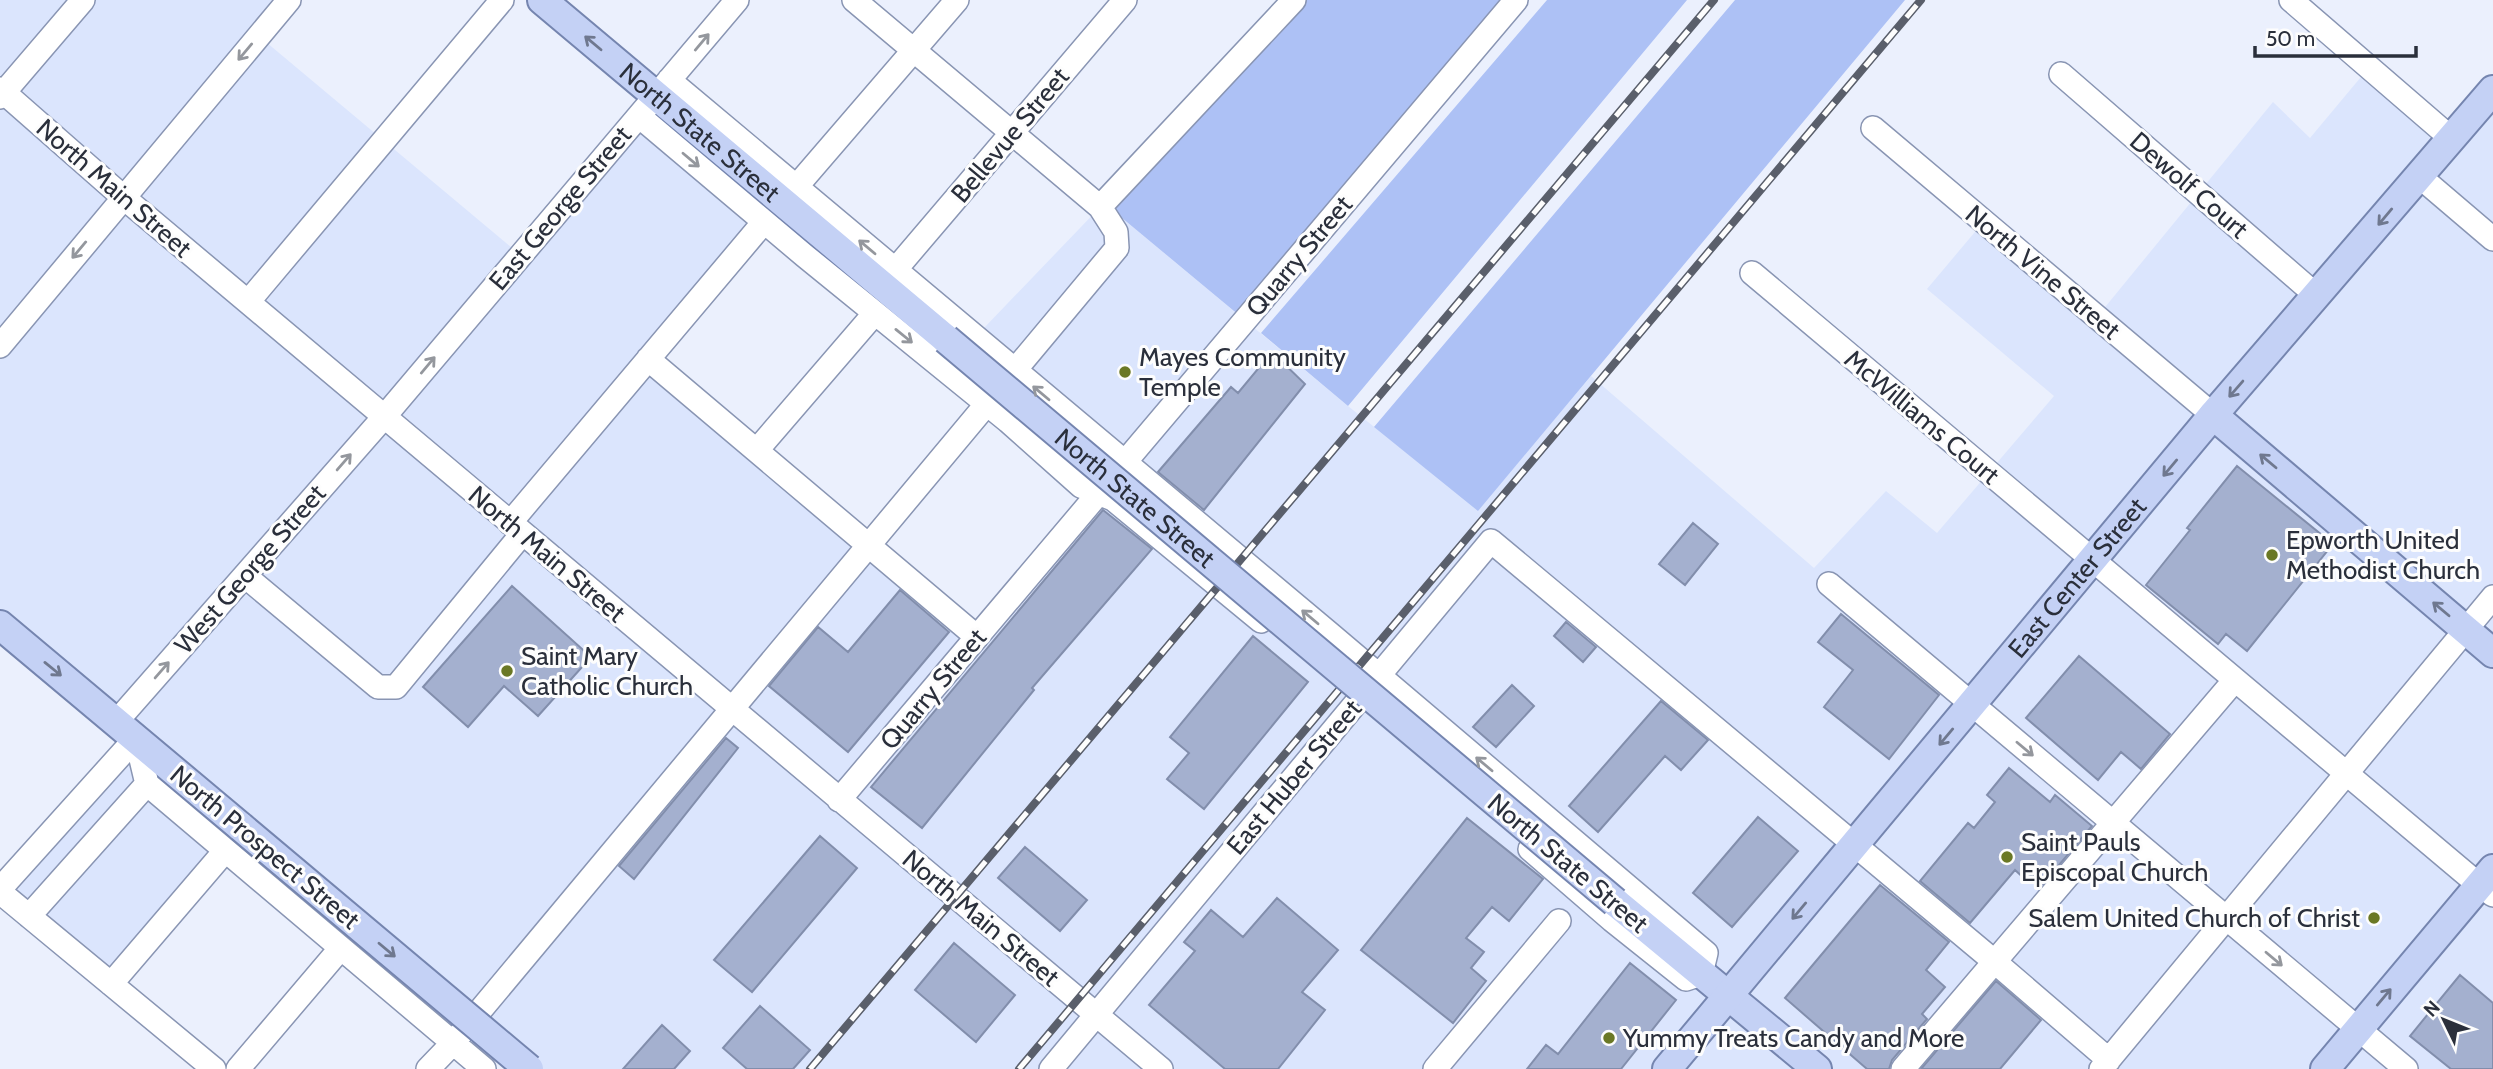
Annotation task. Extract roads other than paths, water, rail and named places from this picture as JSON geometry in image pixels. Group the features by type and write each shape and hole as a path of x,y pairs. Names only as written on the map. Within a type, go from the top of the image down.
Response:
{"main road":[{"name":"North State Street","path":"542,0 654,97 1817,1069"},
{"name":"East Center Street","path":"1667,1069 2213,415 2493,90"},
{"path":"2213,415 2493,653"},
{"name":"North Prospect Street","path":"3,635 126,730 529,1069"},
{"path":"2325,1069 2357,1029 2488,883"}],"street":[{"path":"1,93 83,0"},
{"path":"0,346 289,0"},
{"path":"248,302 502,0"},
{"name":"East George Street","path":"384,417 737,0"},
{"path":"428,1069 453,1043 1117,248 1116,232 1100,207 854,0"},
{"path":"796,187 957,0"},
{"name":"Bellevue Street","path":"895,270 1125,0"},
{"path":"1100,207 1294,0"},
{"name":"Quarry Street","path":"839,800 1516,0"},
{"path":"2291,0 2452,139"},
{"name":"Dewolf Court","path":"2061,74 2317,296"},
{"name":"North Main Street","path":"1,93 731,710 1161,1069"},
{"path":"654,97 796,187 1125,462 1706,953 1701,974 1686,979 1676,971 1358,701 1113,499 1081,486 987,404 764,222 654,97"},
{"name":"North Vine Street","path":"1873,128 2213,415"},
{"path":"2419,176 2493,239"},
{"path":"245,576 378,687 396,687 648,359 764,222"},
{"name":"McWilliams Court","path":"1752,273 2346,775 2488,883"},
{"path":"757,450 875,313"},
{"path":"648,359 977,637"},
{"name":"West George Street","path":"0,891 245,576 384,417"},
{"name":"East Huber Street","path":"1051,1069 1491,541 1854,846"},
{"path":"1829,584 2406,1069"},
{"path":"1854,846 1995,962 2105,1064 2493,597"},
{"path":"1903,1069 2234,681"},
{"path":"126,730 147,784 484,1069"},
{"path":"29,916 147,784"},
{"path":"111,984 225,851"},
{"path":"0,891 214,1069"},
{"path":"1435,1069 1559,921"},
{"path":"238,1069 340,949"}],"railway":[{"path":"810,1069 1714,0"},
{"path":"1019,1069 1921,0"}],"place":[{"name":"Mayes Community Temple","path":"1125,372"},
{"name":"Epworth United Methodist Church","path":"2272,555"},
{"name":"Saint Mary Catholic Church","path":"507,671"},
{"name":"Saint Pauls Episcopal Church","path":"2007,857"},
{"name":"Salem United Church of Christ","path":"2374,918"},
{"name":"Yummy Treats Candy and More","path":"1609,1038"}]}
